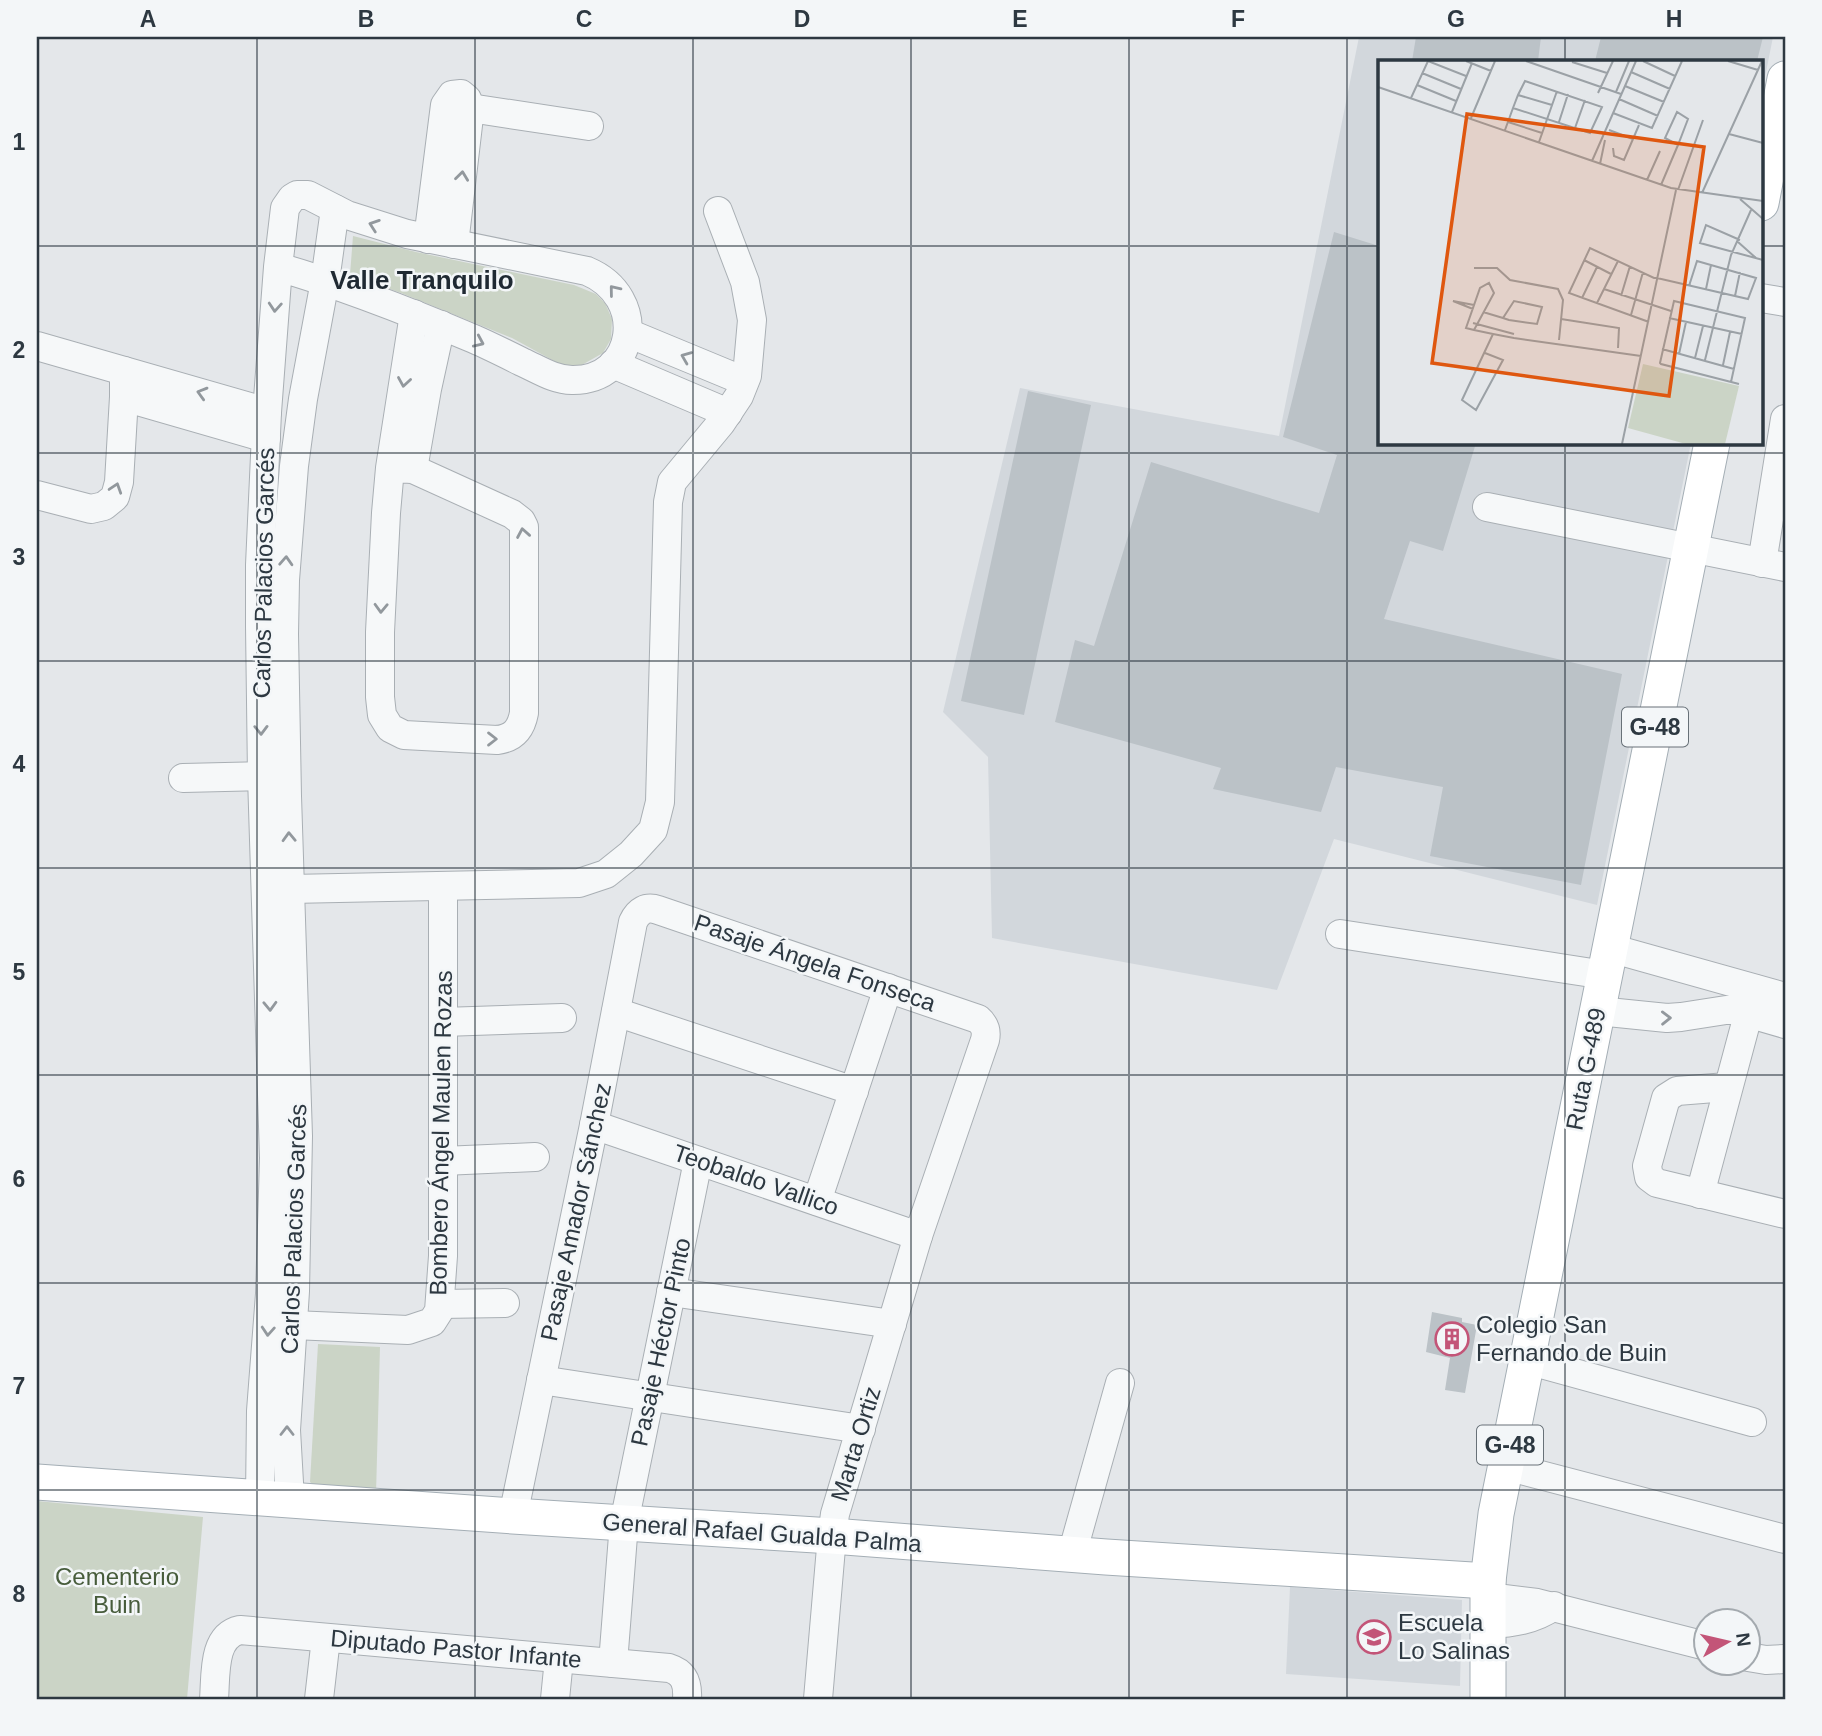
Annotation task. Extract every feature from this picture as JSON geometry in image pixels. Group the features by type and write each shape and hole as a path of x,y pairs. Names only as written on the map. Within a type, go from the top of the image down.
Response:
{"main road":[{"path":"1762,190 1785,79"},
{"name":"Ruta G-489","path":"1488,1699 1488,1600 1493,1534 1712,444"},
{"name":"General Rafael Gualda Palma","path":"37,1482 1072,1554 1488,1600"}],"street":[{"path":"441,242 470,108 589,126"},
{"name":"Carlos Palacios Garcés","path":"275,1499 262,1466 261,1410 270,1294 274,1172 273,1088 280,957 290,889 284,634 288,523 303,399 335,209 308,195 297,195 285,208 278,267 267,425 260,626 262,776 280,957 298,1136 293,1325 286,1430 275,1499"},
{"path":"278,267 325,281 414,314 563,379 595,376 613,364 621,353 628,333 628,318 622,299 615,289 596,275 386,229 335,209"},
{"path":"290,889 579,883 607,874 631,854 653,830 660,802 668,502 672,482 728,413 747,376 752,320 745,282 718,211"},
{"path":"1762,298 1785,302"},
{"path":"402,468 414,314"},
{"path":"402,468 512,514 524,527 524,713 519,729 510,737 497,740 409,735 394,731 382,715 380,632 385,526 402,468 427,389 441,325"},
{"path":"628,333 744,381"},
{"path":"37,346 124,384 267,425"},
{"path":"613,364 728,413"},
{"path":"37,495 91,509 98,509 110,503 118,489 124,384"},
{"path":"1487,507 1774,565 1785,419"},
{"path":"183,778 262,776"},
{"name":"Bombero Ángel Maulen Rozas","path":"293,1325 408,1330 432,1322 439,1311 443,1256 443,886"},
{"name":"Pasaje Ángela Fonseca","path":"643,910 658,909 974,1017 984,1026"},
{"name":"Pasaje Amador Sánchez","path":"513,1516 633,922 643,910"},
{"path":"1339,934 1608,961 1752,1001 1785,1024"},
{"path":"817,1201 888,988"},
{"path":"1598,1011 1653,1018 1681,1017 1726,1010 1752,1001 1785,997"},
{"path":"1700,1194 1752,1001"},
{"path":"616,1012 854,1091"},
{"path":"443,1022 562,1018"},
{"name":"Marta Ortiz","path":"818,1699 835,1514 918,1236 985,1040 984,1026"},
{"path":"1727,1087 1677,1091 1666,1098 1647,1166 1649,1177 1657,1183 1785,1214"},
{"name":"Teobaldo Vallico","path":"594,1125 918,1236"},
{"path":"443,1161 535,1157"},
{"name":"Pasaje Héctor Pinto","path":"613,1663 624,1523 698,1160"},
{"path":"671,1292 892,1324"},
{"path":"440,1304 505,1303"},
{"path":"1527,1360 1752,1422"},
{"path":"541,1380 861,1429"},
{"path":"1072,1554 1120,1383"},
{"path":"1506,1466 1785,1539"},
{"path":"1488,1600 1506,1623 1532,1618 1554,1606 1692,1642"},
{"name":"Diputado Pastor Infante","path":"214,1699 219,1650 224,1639 234,1631 246,1630 669,1668 679,1672 685,1687"},
{"path":"319,1699 326,1638"},
{"path":"555,1699 559,1658"},
{"path":"1762,1659 1785,1659"}],"shaded area":[{"path":"1359,37 1773,37 1762,92 1762,60 1378,60 1378,444 1691,444 1597,905 1334,839 1277,990 992,938 988,757 943,712 1020,388 1279,436"},
{"name":"Escuela Lo Salinas","path":"1290,1587 1462,1600 1460,1686 1286,1674"}],"green space":[{"path":"353,236 574,285 596,294 605,303 612,319 611,339 603,353 580,366 565,367 512,338 350,275"},
{"path":"318,1344 380,1347 376,1494 320,1491 310,1482"},
{"name":"Cementerio Buin","path":"37,1501 203,1517 187,1699 37,1699"}],"building":[{"path":"1416,37 1541,37 1538,60 1412,60"},
{"path":"1601,37 1763,37 1757,60 1595,60"},
{"path":"1334,232 1378,246 1378,444 1476,444 1443,551 1410,541 1384,619 1622,674 1581,885 1430,856 1443,787 1336,767 1321,812 1213,789 1221,768 1055,722 1075,640 1094,646 1151,462 1319,513 1337,455 1283,437"},
{"path":"1028,391 1091,405 1024,715 961,701"},
{"name":"Colegio San Fernando de Buin","path":"1432,1312 1462,1318 1462,1322 1477,1325 1465,1393 1445,1390 1450,1358 1426,1352"}],"place":[{"name":"Colegio San Fernando de Buin","path":"1452,1339"},
{"name":"Escuela Lo Salinas","path":"1374,1637"}],"district":[{"name":"Valle Tranquilo","path":"422,280"}]}
